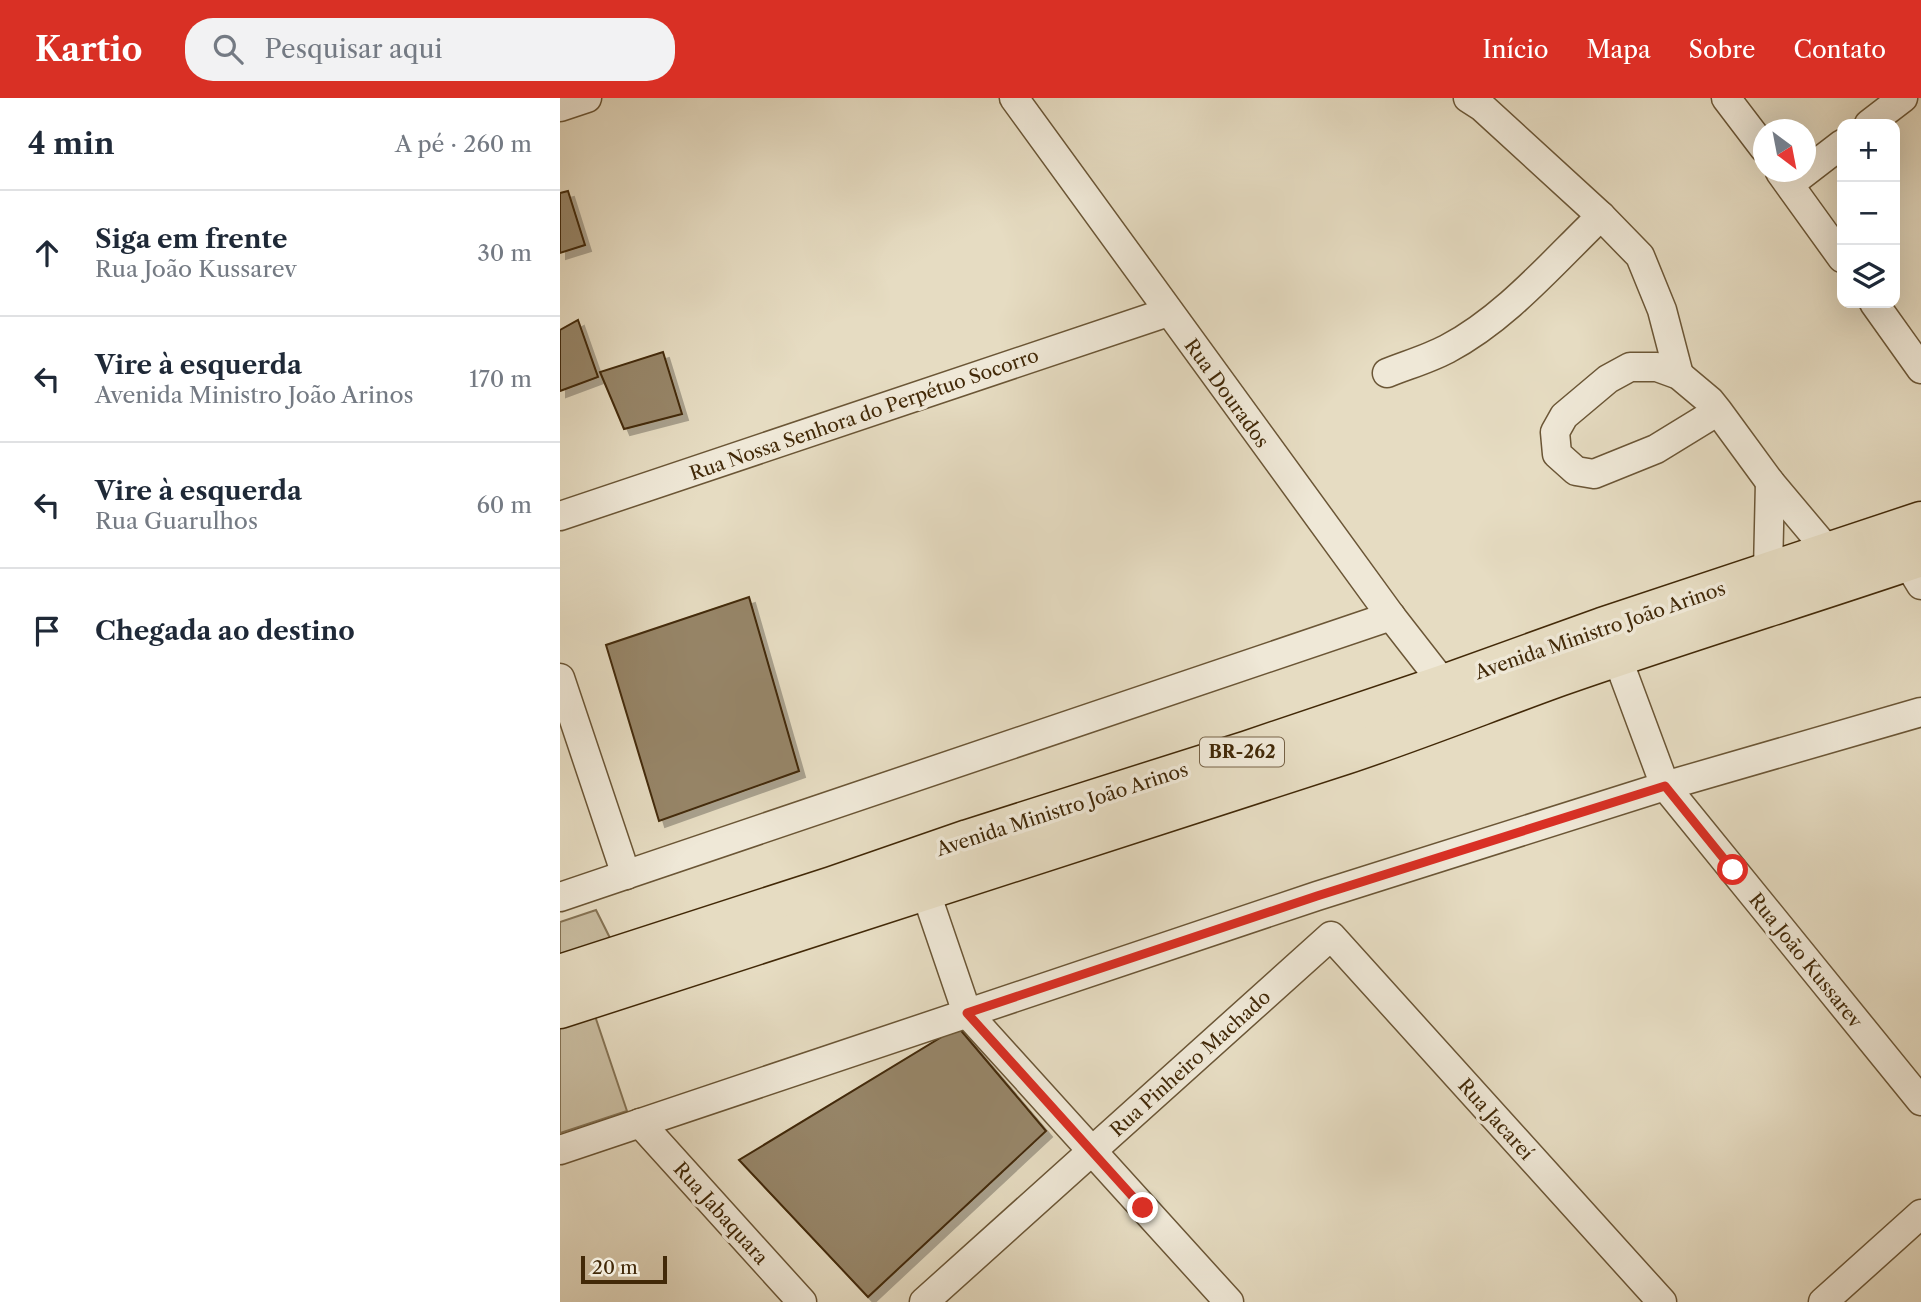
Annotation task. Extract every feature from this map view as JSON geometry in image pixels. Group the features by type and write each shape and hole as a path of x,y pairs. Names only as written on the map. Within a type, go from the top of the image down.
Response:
{"highway":[{"name":"Avenida Ministro João Arinos","path":"560,974 1444,684 1602,627 1921,521"},
{"name":"Avenida Ministro João Arinos","path":"560,1009 1401,737 1730,618 1916,568"}],"street":[{"path":"560,107 587,98"},
{"name":"Rua Dourados","path":"1014,98 1391,616 1444,684"},
{"path":"1468,98 1482,107 1601,216 1640,256 1661,310 1679,374"},
{"path":"1727,98 1753,134"},
{"path":"1876,119 1903,98"},
{"path":"1816,160 1837,148"},
{"path":"1788,182 1837,251"},
{"path":"1387,373 1446,349 1502,312 1601,216"},
{"path":"1878,308 1918,357"},
{"name":"Rua Nossa Senhora do Perpétuo Socorro","path":"560,516 1168,312"},
{"path":"1718,411 1656,449 1594,474 1576,471 1557,454 1555,432 1564,416 1608,379 1630,367 1657,367 1679,374 1710,401 1718,411 1770,482 1828,551"},
{"path":"1768,571 1770,482"},
{"path":"560,897 1391,616"},
{"name":"Rua João Kussarev","path":"1617,657 1665,786 1921,1101"},
{"path":"560,678 626,875"},
{"path":"560,1150 1317,896 1665,786 1921,712"},
{"path":"925,890 967,1013 1228,1302"},
{"name":"Rua Pinheiro Machado","path":"924,1302 1331,936"},
{"name":"Rua Jacareí","path":"1331,936 1662,1302"},
{"name":"Rua Jabaquara","path":"640,1123 802,1302"},
{"path":"1823,1302 1921,1214"}],"shaded area":[{"path":"596,910 611,940 560,955 560,922"},
{"path":"595,1016 627,1111 560,1133 560,1028"}],"building":[{"path":"568,191 585,245 560,253 560,193"},
{"path":"578,320 598,377 560,391 560,330"},
{"path":"663,352 682,414 624,429 600,372"},
{"path":"749,597 799,771 659,821 606,645"},
{"path":"958,1027 1046,1131 868,1297 739,1160"}],"route":[{"path":"1143,1208 967,1013 1317,896 1665,786 1733,870"}]}
